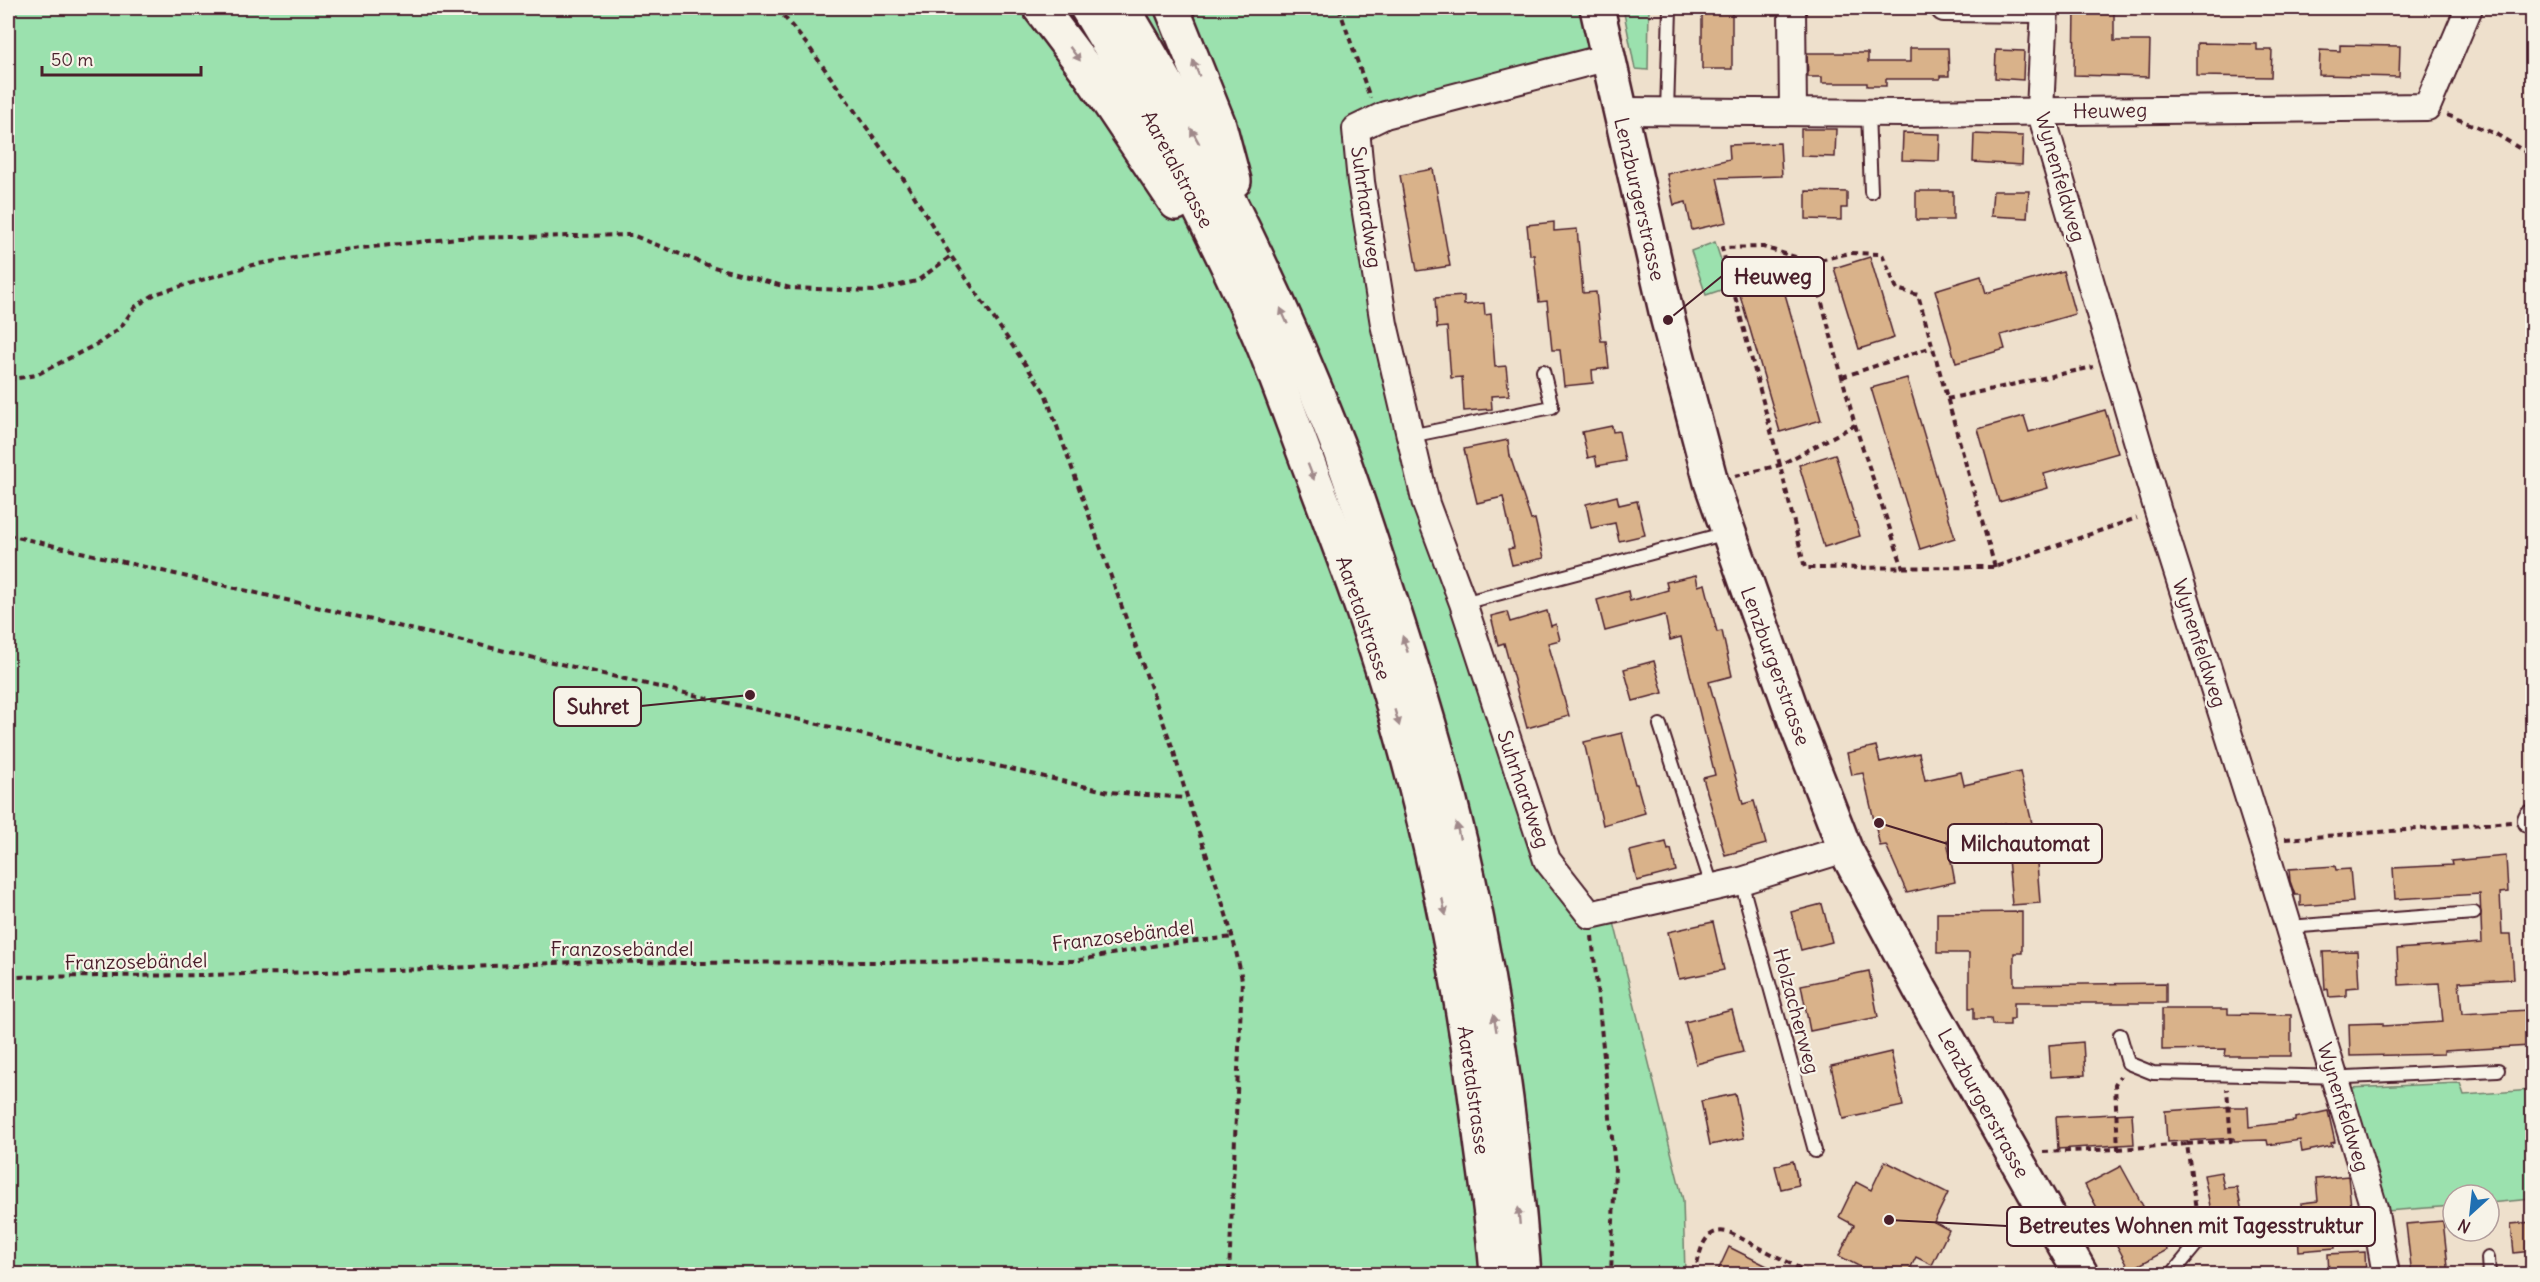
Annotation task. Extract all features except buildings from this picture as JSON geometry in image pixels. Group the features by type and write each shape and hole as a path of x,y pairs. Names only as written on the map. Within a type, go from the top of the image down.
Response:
{"main road":[{"path":"1040,8 1089,73 1168,190 1263,344"},
{"name":"Aaretalstrasse","path":"1087,8 1167,144 1207,223 1263,344 1344,557 1388,687 1415,784 1438,880 1463,1006 1497,1275"},
{"name":"Aaretalstrasse","path":"1123,8 1219,180 1251,244 1338,446 1426,707 1448,790 1477,920 1513,1145 1524,1275"},
{"path":"1172,8 1219,125 1251,244"},
{"name":"Lenzburgerstrasse","path":"1597,8 1668,320 1711,482 1727,533 1797,726 1845,849 2081,1275"}],"street":[{"path":"1792,8 1793,112"},
{"path":"1944,8 2045,8"},
{"name":"Wynenfeldweg","path":"2045,8 2040,110 2158,511 2263,843 2374,1208 2386,1275"},
{"path":"2427,106 2469,8"},
{"name":"Suhrhardweg","path":"1590,915 1548,860 1463,603 1426,504 1384,324 1361,182 1356,129 1385,115 1609,57"},
{"name":"Heuweg","path":"1620,111 1868,112 2427,106"},
{"path":"1590,915 1741,881 1845,849"}],"lane":[{"path":"1667,112 1670,8"},
{"path":"1868,112 1871,192"},
{"path":"1410,436 1552,407 1543,371"},
{"path":"1463,603 1727,533"},
{"path":"1660,725 1712,886"},
{"name":"Holzacherweg","path":"1741,881 1815,1151"},
{"path":"2288,927 2474,913"},
{"path":"2120,1035 2127,1064 2153,1073 2334,1077 2498,1070"},
{"path":"2172,1275 2200,1240"},
{"path":"2488,1258 2489,1275"}],"path":[{"path":"777,8 809,47 900,175 951,256 1045,393 1174,752 1186,798 1234,937 1242,980 1229,1275"},
{"path":"1339,8 1376,120"},
{"path":"2427,106 2496,134 2532,156"},
{"path":"8,380 36,375 99,344 120,328 135,307 155,294 252,265 343,250 458,238 632,235 710,267 790,288 874,291 917,281 951,256"},
{"path":"1995,567 1918,296 1897,289 1882,254 1850,253 1810,262 1764,247 1722,248 1805,568 1995,567 2158,511"},
{"path":"1810,262 1855,425 1903,568"},
{"path":"1842,378 1932,347"},
{"path":"1947,399 2114,362"},
{"path":"1711,482 1780,465 1855,425"},
{"path":"8,535 1109,792 1186,798"},
{"path":"2263,843 2532,819"},
{"path":"1590,915 1615,1168 1611,1275"},
{"name":"Franzosebändel","path":"8,977 429,969 595,960 683,963 1075,960 1158,945 1234,937"},
{"path":"2118,1149 2115,1084 2127,1064"},
{"path":"2013,1154 2231,1141 2226,1073"},
{"path":"2187,1144 2200,1240"},
{"path":"1695,1275 1702,1245 1711,1233 1717,1231 1731,1233 1811,1275"}],"green space":[{"path":"8,8 1597,8 1609,57 1356,130 1384,324 1522,788 1590,914 1611,910 1683,1200 1685,1274 8,1274"},
{"path":"1623,8 1649,8 1648,70 1635,69"},
{"path":"1715,242 1730,287 1706,295 1691,251"},
{"path":"2460,1083 2464,1095 2532,1090 2532,1199 2501,1202 2501,1183 2441,1183 2441,1207 2386,1211 2348,1088"}],"place":[{"name":"Heuweg","path":"1668,320"},
{"name":"Suhret","path":"750,695"},
{"name":"Milchautomat","path":"1879,823"},
{"name":"Betreutes Wohnen mit Tagesstruktur","path":"1889,1220"}]}
